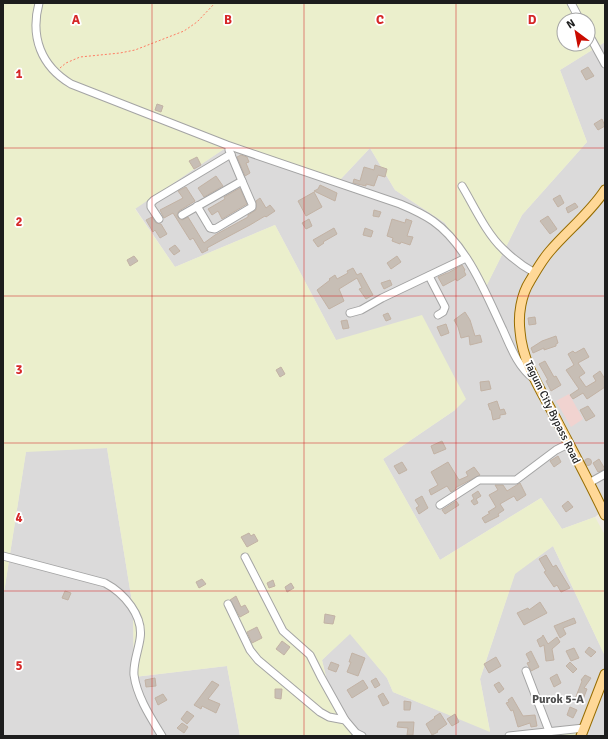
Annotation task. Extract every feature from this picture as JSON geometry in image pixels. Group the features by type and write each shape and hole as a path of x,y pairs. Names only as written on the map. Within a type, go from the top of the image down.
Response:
{"main road":[{"name":"Tagum City Bypass Road","path":"605,190 588,211 549,252 536,271 529,283 522,301 519,316 522,346 536,380 605,515"},
{"path":"582,732 605,674"}],"street":[{"path":"40,3 36,15 38,42 47,63 63,79 83,90 227,145 400,204 417,211 434,222 444,230 466,258 490,302 517,360 528,375 536,380"},
{"path":"571,3 576,12"},
{"path":"596,48 605,64"},
{"path":"197,206 210,228 215,229 252,207 227,145"},
{"path":"159,219 151,207 151,203 154,200 231,154"},
{"path":"182,215 242,181"},
{"path":"462,186 492,236 503,249 519,262 536,271"},
{"path":"350,313 361,310 382,298 466,258"},
{"path":"429,276 445,306 443,312 438,316"},
{"path":"440,505 479,480 516,480 556,450 568,444"},
{"path":"589,483 605,474"},
{"path":"3,556 105,583 122,595 130,605 139,625 141,637 134,665 134,676 138,692 162,736"},
{"path":"245,557 283,631 310,655 345,720 356,733 362,736"},
{"path":"228,604 250,650 258,660 320,712 329,717 345,720"},
{"path":"526,671 549,732"},
{"path":"509,736 549,732 582,732"}],"path":[{"path":"55,72 66,64 80,57 135,50 184,31 197,22 215,3"}],"shaded area":[{"path":"605,42 605,509 595,517 562,529 541,498 440,560 383,459 455,410 336,340 275,225 175,267 135,208 224,149 338,182 370,148 395,190 445,223 482,294 522,215 587,142 560,70 589,52 596,52 596,48"},
{"path":"569,394 583,419 571,427 556,401"},
{"path":"107,448 133,608 134,677 227,666 240,736 3,736 3,599 26,451"},
{"path":"553,546 604,654 605,736 575,736 577,730 506,736 364,736 332,702 322,660 350,633 387,678 393,692 490,731 480,679 515,573"}],"green space":[{"path":"3,3 605,3 605,42 596,48 596,12 556,12 556,52 589,52 560,70 587,142 522,215 482,295 445,223 395,190 370,148 338,182 224,149 135,209 175,267 275,225 336,340 422,315 466,399 455,410 383,459 440,560 541,498 562,529 595,517 605,535 604,654 553,546 515,574 480,679 490,732 393,692 387,678 350,634 322,660 332,702 364,736 240,736 227,666 134,677 133,608 107,448 26,452 3,599"},
{"path":"578,730 575,736 506,736"}],"building":[{"path":"588,67 594,76 586,80 581,71"},
{"path":"157,104 163,106 161,112 155,110"},
{"path":"602,119 605,126 598,130 594,124"},
{"path":"241,155 247,157 249,162 246,163 250,173 245,176 237,157"},
{"path":"197,157 201,165 194,169 189,161"},
{"path":"375,165 387,169 385,177 378,175 374,186 353,183 354,179 360,181 364,167 374,170"},
{"path":"216,176 223,186 204,197 198,188"},
{"path":"320,185 337,193 335,201 314,191 318,189"},
{"path":"186,187 195,201 179,211 177,215 182,220 188,217 204,243 215,235 248,217 248,215 256,210 256,201 260,198 266,208 270,205 275,211 207,248 208,250 202,253 193,238 190,240 173,213 164,218 160,210 183,198 178,191"},
{"path":"240,188 247,204 222,219 218,211 212,215 208,209 225,199 224,197"},
{"path":"314,192 322,207 306,216 298,201"},
{"path":"560,195 564,203 558,207 553,199"},
{"path":"575,203 578,207 568,213 566,208"},
{"path":"374,210 381,212 379,217 373,216"},
{"path":"548,216 557,229 550,234 540,221"},
{"path":"152,217 156,223 161,224 167,234 160,238 155,230 153,232 146,220"},
{"path":"309,219 312,226 306,229 302,223"},
{"path":"392,219 405,223 406,219 412,221 407,236 413,237 410,245 392,241 393,238 387,236"},
{"path":"334,228 337,234 323,242 324,243 318,247 313,240"},
{"path":"365,228 373,231 371,237 363,235"},
{"path":"175,245 180,251 174,255 169,249"},
{"path":"134,256 138,261 130,266 127,260"},
{"path":"397,256 401,262 391,269 387,263"},
{"path":"462,265 466,275 457,281 456,279 443,286 438,277"},
{"path":"353,268 357,275 361,273 373,295 366,299 359,289 362,288 357,278 339,289 344,301 329,309 317,290 335,275 337,279 348,273 347,271"},
{"path":"390,280 392,285 384,289 381,283"},
{"path":"465,312 470,320 475,336 480,335 482,342 470,345 469,336 461,338 454,320"},
{"path":"388,313 391,319 386,321 383,315"},
{"path":"535,317 536,324 529,325 528,318"},
{"path":"347,320 349,328 343,329 341,321"},
{"path":"446,324 449,333 441,336 437,327"},
{"path":"556,336 558,343 556,346 544,350 544,348 533,353 531,348 542,341"},
{"path":"584,348 589,357 578,363 585,373 579,377 586,387 596,381 593,376 600,371 605,379 605,387 587,399 583,393 573,399 570,395 579,389 566,370 574,365 568,354 573,351 575,353"},
{"path":"545,361 554,377 556,376 561,385 551,391 546,381 548,380 539,364"},
{"path":"281,367 285,374 280,377 276,370"},
{"path":"489,381 491,389 481,391 480,382"},
{"path":"497,401 500,410 504,409 506,414 500,415 500,418 493,420 488,404"},
{"path":"588,406 595,416 586,421 580,410"},
{"path":"442,441 446,449 434,454 431,446"},
{"path":"558,456 561,462 554,467 550,461"},
{"path":"588,458 592,462 588,466 584,462"},
{"path":"599,459 605,469 598,472 593,463"},
{"path":"402,462 407,470 399,474 394,466"},
{"path":"448,462 459,480 468,476 466,472 474,467 480,475 455,488 456,489 451,492 447,486 431,495 429,490 438,485 431,472"},
{"path":"520,483 526,495 517,501 514,496 500,504 504,510 498,514 499,516 485,523 482,518 496,507 489,495 498,490 495,485 503,485 507,491"},
{"path":"478,491 481,496 476,499 478,503 474,505 471,501 474,499 472,495"},
{"path":"422,496 428,508 419,514 416,508 419,506 415,500"},
{"path":"456,501 459,505 445,514 442,510"},
{"path":"568,501 573,507 566,512 562,506"},
{"path":"249,533 251,536 254,534 258,541 247,547 241,537"},
{"path":"546,555 553,567 556,565 570,588 561,592 557,585 554,587 544,572 546,571 539,559"},
{"path":"202,579 206,584 199,588 196,582"},
{"path":"273,580 275,586 269,588 267,583"},
{"path":"291,583 294,588 287,592 285,587"},
{"path":"65,591 71,593 68,600 62,598"},
{"path":"236,596 241,607 245,605 249,612 240,617 230,600"},
{"path":"540,602 547,613 524,625 517,613 528,608 529,610"},
{"path":"325,614 335,616 333,624 324,623"},
{"path":"574,618 576,623 563,628 566,634 560,638 554,626"},
{"path":"257,627 262,638 252,643 247,632"},
{"path":"543,635 548,644 557,637 560,642 552,649 554,660 546,661 544,645 540,647 537,640"},
{"path":"282,641 290,647 284,655 276,649"},
{"path":"589,647 596,652 591,657 585,652"},
{"path":"574,648 579,658 571,661 566,651"},
{"path":"531,651 539,667 531,671 527,663 530,662 526,654"},
{"path":"352,653 365,658 358,676 347,672 351,662 349,662"},
{"path":"496,657 501,666 489,673 484,664"},
{"path":"331,662 339,665 336,672 328,669"},
{"path":"570,662 577,669 573,673 566,666"},
{"path":"557,674 561,683 554,687 550,678"},
{"path":"585,675 591,678 584,688 587,689 582,702 575,699 582,681 581,680"},
{"path":"155,678 156,686 146,687 145,680"},
{"path":"376,678 380,685 375,688 371,681"},
{"path":"363,680 368,688 352,698 347,690"},
{"path":"212,681 219,685 208,699 220,704 216,713 202,706 201,709 194,705"},
{"path":"499,682 504,689 499,693 494,685"},
{"path":"275,689 282,689 281,699 275,698"},
{"path":"383,693 389,703 383,706 378,696"},
{"path":"163,694 167,700 158,705 155,698"},
{"path":"512,697 523,716 535,715 537,726 531,727 530,723 518,727 513,710 511,711 506,703 509,702 508,700"},
{"path":"404,701 411,702 410,710 404,710"},
{"path":"570,707 577,710 573,718 567,715"},
{"path":"187,711 194,716 187,724 181,719"},
{"path":"440,713 447,724 432,735 426,724"},
{"path":"455,714 459,722 452,726 447,719"},
{"path":"398,722 414,722 413,735 407,735 408,728 397,727"},
{"path":"182,723 188,727 184,733 177,728"}],"district":[{"name":"Purok 5-A","path":"558,699"}]}
